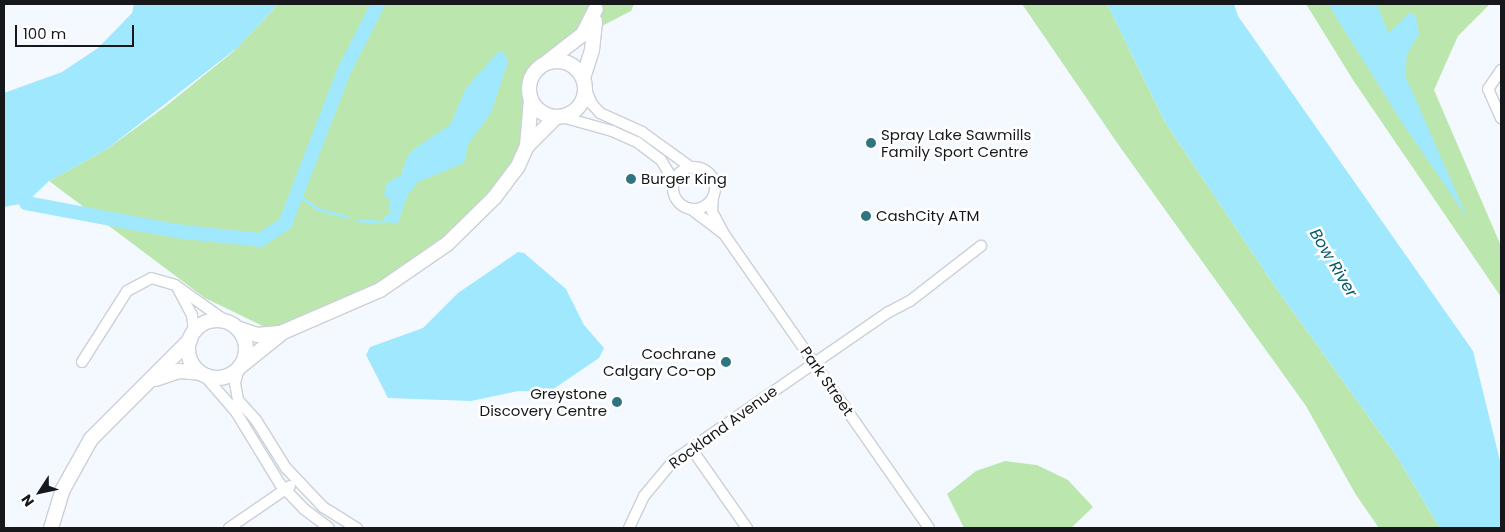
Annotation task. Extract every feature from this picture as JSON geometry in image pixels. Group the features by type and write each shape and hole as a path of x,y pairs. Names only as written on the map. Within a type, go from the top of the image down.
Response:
{"main road":[{"path":"153,380 179,371 223,378 240,367 283,332 358,301 427,259 494,198 518,166 527,146 531,99 530,83 544,64 584,34 597,6"},
{"path":"527,146 559,117 580,104 592,50 597,6"},
{"path":"544,64 553,61 570,64 584,83"},
{"path":"531,99 542,112 559,117"},
{"path":"50,528 62,491 85,447 118,408 153,380 192,336 209,321 232,325 257,334 283,332"},
{"path":"232,325 246,346 240,367"},
{"path":"192,336 190,358 202,374"}],"street":[{"path":"1501,70 1488,89 1501,118"},
{"path":"559,117 607,129 636,142 667,166 674,182 676,199 691,209 703,207 713,197 712,177 703,170 692,168 642,132 600,113 592,104 584,83"},
{"path":"674,182 681,172 692,168"},
{"name":"Park Street","path":"713,197 712,211 724,234 929,528"},
{"name":"Park Street","path":"691,209 724,234"},
{"name":"Rockland Avenue","path":"629,528 652,484 691,448 814,363 910,301 981,246"},
{"path":"82,362 131,287 151,278 175,284 232,325"},
{"path":"175,284 192,315 192,336"},
{"path":"240,367 235,383 238,400 253,416 297,482 323,507 357,528"},
{"path":"202,374 239,416 285,490 329,528"},
{"path":"691,448 747,528"},
{"path":"229,528 297,482"}],"green space":[{"path":"278,4 634,4 631,11 540,58 523,89 527,146 504,186 403,275 275,332 205,298 49,181 107,149 166,106 234,51"},
{"path":"1022,4 1107,4 1165,122 1274,285 1394,452 1440,528 1379,528 1356,495 1306,406 1120,147"},
{"path":"1306,4 1490,4 1458,36 1434,90 1501,246 1501,297 1353,80"},
{"path":"1005,461 1037,465 1068,480 1093,507 1071,528 964,528 947,494 976,471"}],"water":[{"path":"134,4 278,4 237,48 107,149 49,181 26,203 4,207 4,93 62,72 98,48 132,13"},
{"name":"Bow River","path":"1107,4 1234,4 1238,16 1473,351 1501,465 1501,528 1440,528 1394,452 1274,285 1165,122"},
{"path":"1328,4 1377,4 1388,33 1411,12 1416,17 1419,34 1407,54 1405,75 1467,217 1403,124"},
{"path":"498,52 503,52 508,61 491,113 468,144 464,163 418,182 407,196 398,223 380,222 391,211 388,206 391,202 384,194 387,183 401,175 407,157 415,148 450,125 466,88"},
{"path":"518,252 524,253 566,289 584,325 604,348 599,358 549,392 518,391 471,401 388,398 366,355 370,347 423,328 458,293"}],"waterway":[{"path":"26,203 176,231 260,240 285,224 344,71 378,4"},
{"path":"296,193 318,209 347,217"},
{"path":"357,220 380,222"}],"place":[{"name":"Spray Lake Sawmills Family Sport Centre","path":"871,143"},
{"name":"Burger King","path":"631,179"},
{"name":"CashCity ATM","path":"866,216"},
{"name":"Cochrane Calgary Co-op","path":"726,362"},
{"name":"Greystone Discovery Centre","path":"617,402"}]}
